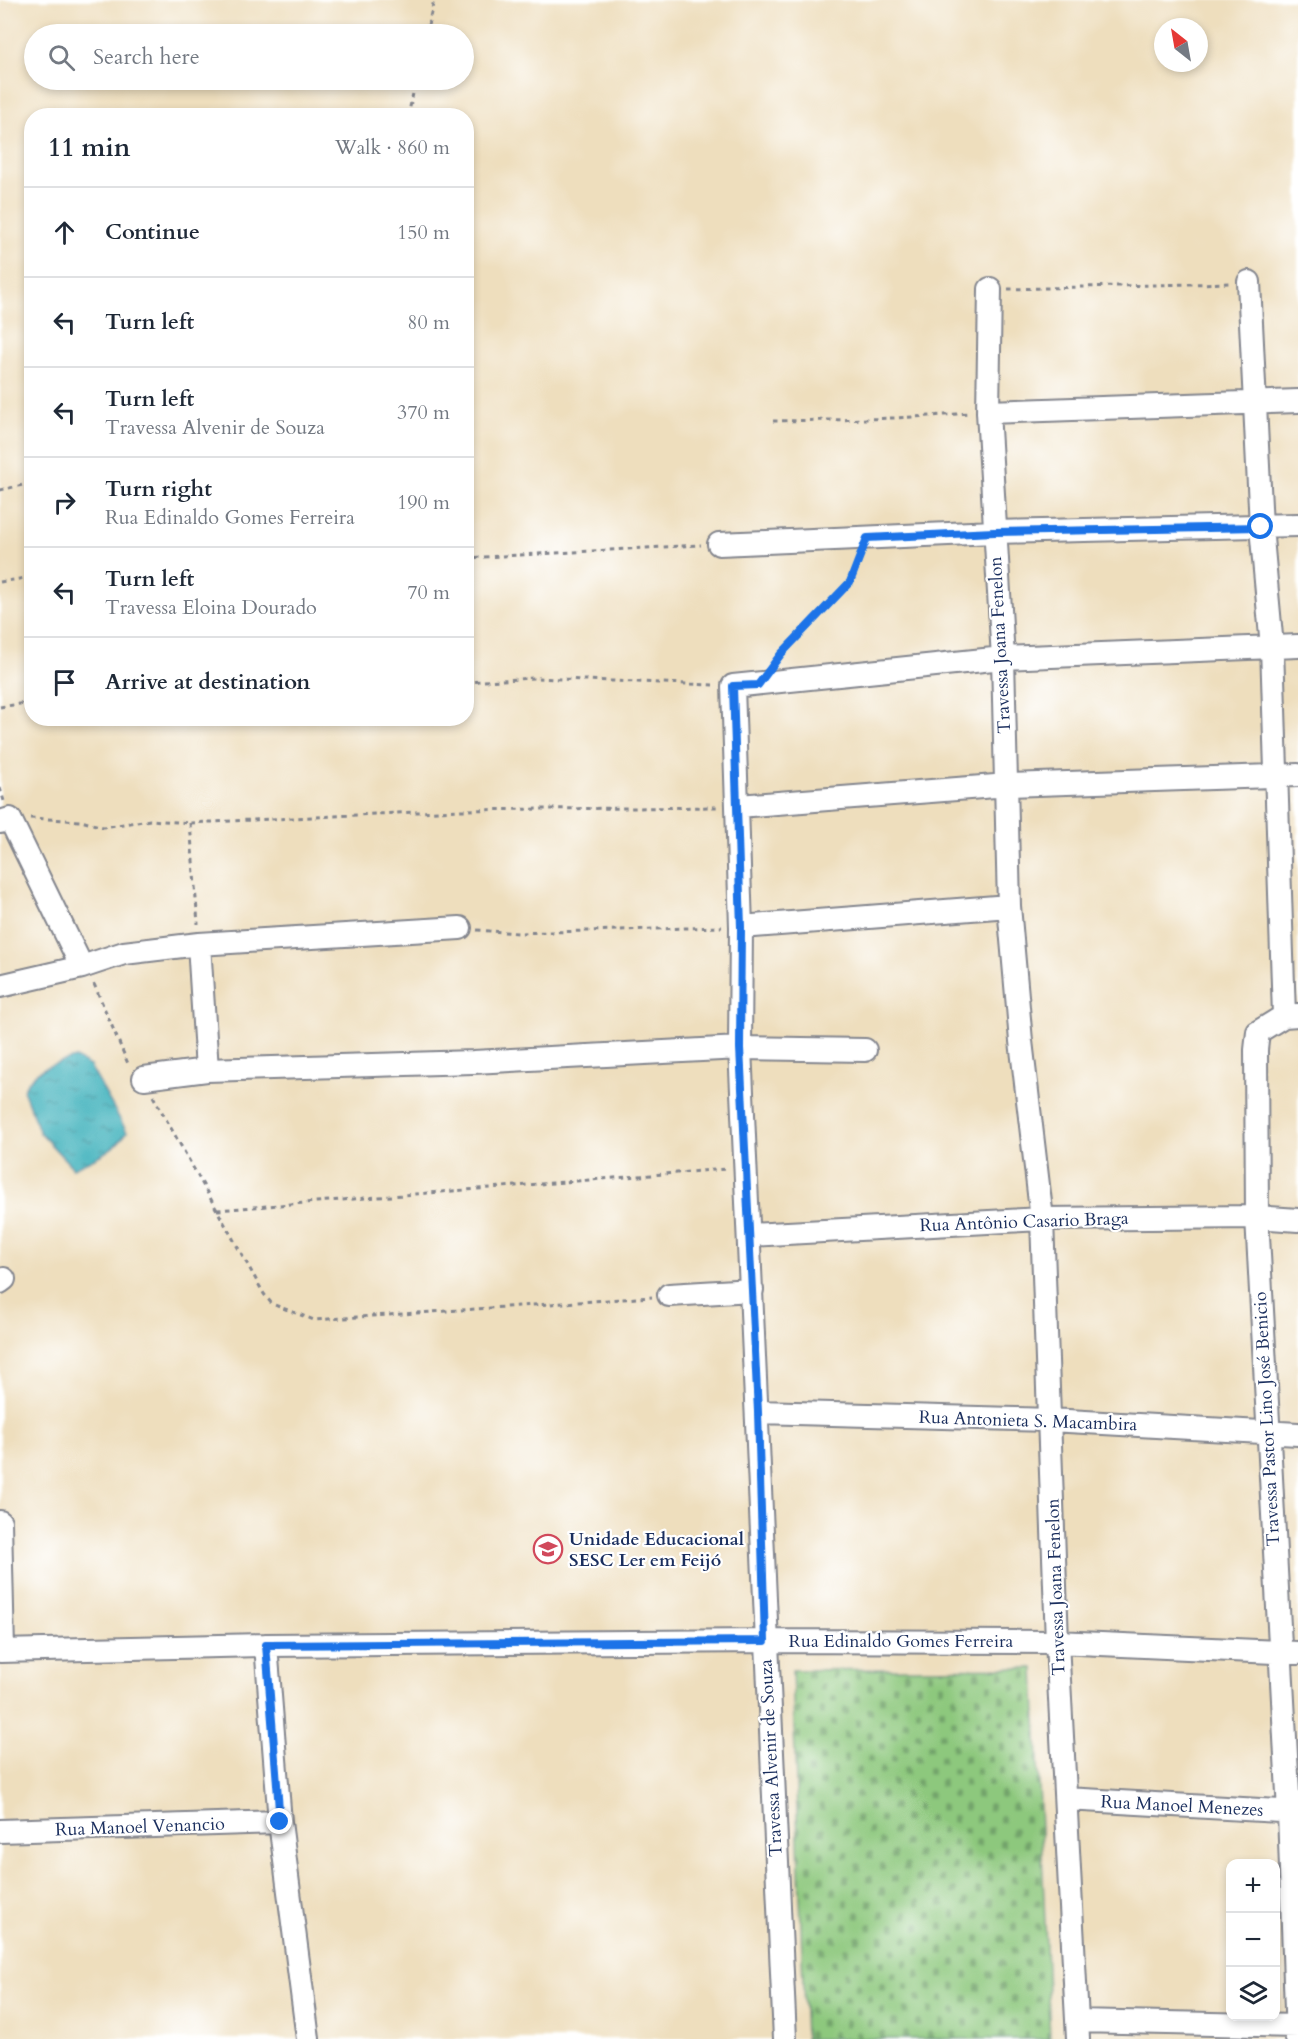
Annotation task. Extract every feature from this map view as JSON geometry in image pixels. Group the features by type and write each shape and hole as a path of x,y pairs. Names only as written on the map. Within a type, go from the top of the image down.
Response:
{"street":[{"path":"1249,282 1261,527 1272,647 1275,776 1291,1016"},
{"name":"Travessa Joana Fenelon","path":"990,290 988,411 1003,658 1008,785 1009,906 1021,1041 1034,1136 1042,1220 1057,1642 1077,2030"},
{"path":"988,411 1298,401"},
{"path":"719,544 994,532 1298,525"},
{"path":"733,686 1003,658 1298,646"},
{"name":"Travessa Alvenir de Souza","path":"733,686 741,927 740,1048 758,1412 765,1641 785,2039"},
{"path":"738,806 1008,785 1298,775"},
{"path":"5,820 82,967"},
{"path":"741,927 1009,906"},
{"path":"0,986 82,967 124,953 199,944 460,928"},
{"path":"199,944 207,1070"},
{"name":"Travessa Pastor Lino José Benicio","path":"1291,1016 1258,1032 1256,1050 1257,1217 1267,1432 1289,1653 1297,2030"},
{"path":"144,1078 207,1070 473,1062 740,1048 865,1050"},
{"name":"Rua Antônio Casario Braga","path":"750,1235 1042,1220 1257,1217 1298,1220"},
{"path":"669,1295 752,1290"},
{"name":"Rua Antonieta S. Macambira","path":"758,1412 1050,1420 1298,1434"},
{"path":"0,1522 2,1651"},
{"name":"Rua Edinaldo Gomes Ferreira","path":"2,1651 266,1645 765,1641 1057,1642 1289,1653"},
{"path":"266,1645 280,1822 308,2039"},
{"name":"Rua Manoel Menezes","path":"1066,1799 1294,1812"},
{"name":"Rua Manoel Venancio","path":"0,1831 280,1822"},
{"path":"1077,2030 1297,2030"}],"path":[{"path":"428,24 434,0"},
{"path":"410,108 414,90"},
{"path":"990,290 1249,282"},
{"path":"773,422 850,421 882,416 935,416 988,411"},
{"path":"0,490 24,485"},
{"path":"758,685 781,654 850,582 867,538"},
{"path":"474,558 719,544"},
{"path":"0,582 24,578"},
{"path":"474,682 535,678 733,686"},
{"path":"0,707 24,703"},
{"path":"5,820 45,818 81,821 103,827 150,820 190,823 459,810 738,806"},
{"path":"190,823 199,944"},
{"path":"460,928 518,933 741,927"},
{"path":"669,1295 314,1320 272,1304 264,1294 217,1210 746,1168"}],"green space":[{"path":"1034,1668 1050,2039 805,2039 792,1670"}],"water":[{"path":"75,1058 90,1066 127,1132 110,1150 73,1168 40,1133 23,1090 27,1083 44,1068"}],"place":[{"name":"Unidade Educacional SESC Ler em Feijó","path":"548,1549"}],"route":[{"path":"280,1822 266,1645 765,1641 758,1412 740,1048 741,927 733,686 758,685 781,654 850,582 867,538 994,532 1261,527"}]}
